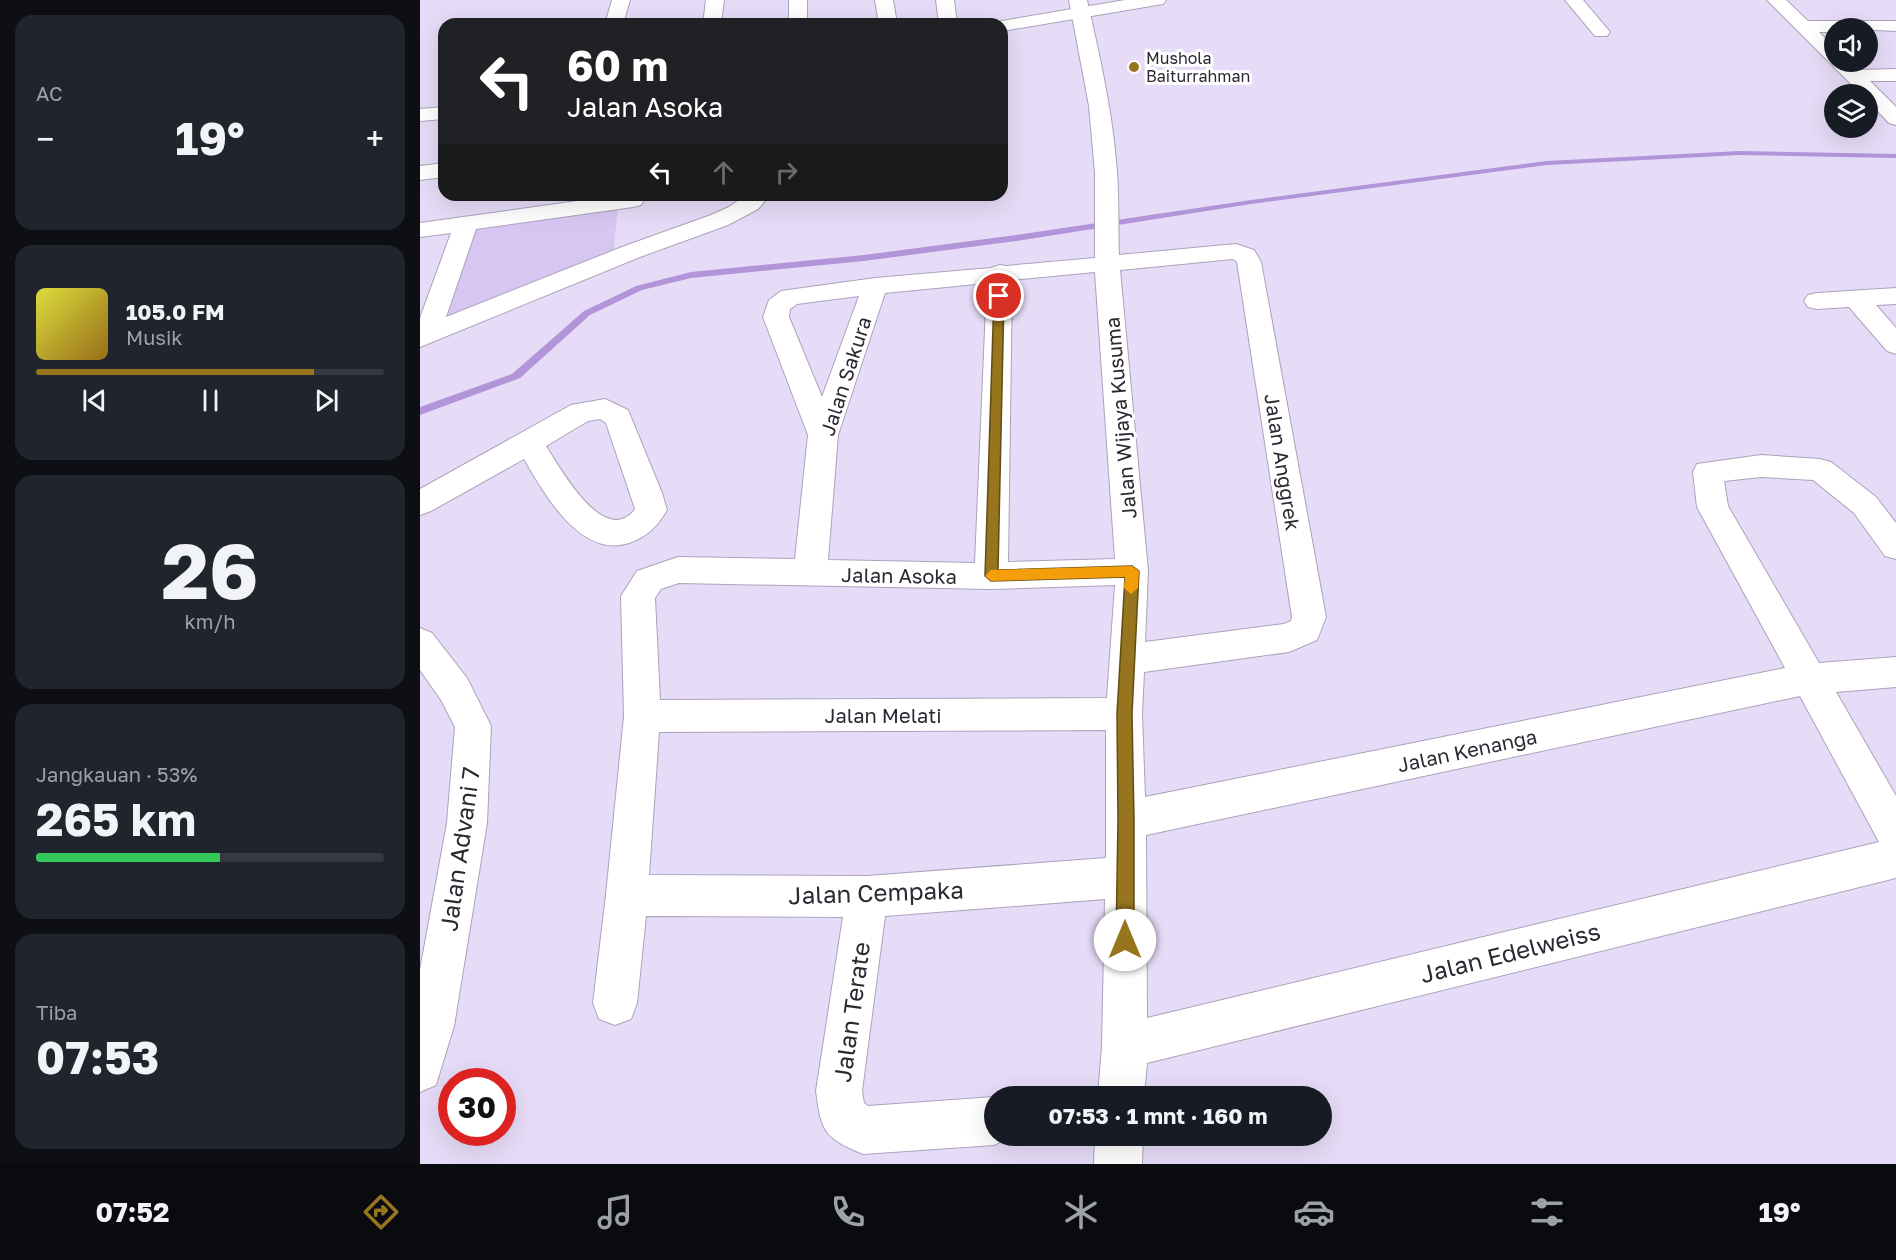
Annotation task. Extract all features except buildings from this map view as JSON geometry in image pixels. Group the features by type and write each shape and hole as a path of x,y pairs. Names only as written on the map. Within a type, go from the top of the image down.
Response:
{"street":[{"path":"616,18 621,0"},
{"path":"713,18 715,0"},
{"path":"798,0 798,18"},
{"path":"884,0 887,18"},
{"path":"945,0 947,18"},
{"path":"1008,25 1080,7 1157,0"},
{"path":"1574,0 1601,32"},
{"path":"1776,0 1824,47"},
{"name":"Jalan Wijaya Kusuma","path":"1080,7 1099,106 1107,224 1107,264 1132,571 1124,714 1125,1046 1122,1086"},
{"path":"1814,7 1825,18"},
{"path":"1804,27 1824,26"},
{"path":"1878,26 1896,26"},
{"path":"1851,72 1887,98 1896,119"},
{"path":"1855,76 1896,75"},
{"path":"420,115 438,114"},
{"path":"420,173 438,171"},
{"path":"420,230 466,224 728,216 747,207 753,201"},
{"path":"424,336 633,219"},
{"path":"424,336 466,224"},
{"name":"Jalan Anggrek","path":"1107,264 1236,251 1245,255 1249,262 1309,617 1305,630 1289,638 1128,659"},
{"path":"823,435 775,311 782,301 790,297 875,286 1000,272 1107,264"},
{"path":"991,576 1000,272"},
{"name":"Jalan Sakura","path":"810,574 823,435 875,286"},
{"path":"1817,301 1896,296"},
{"path":"1856,299 1896,345"},
{"path":"420,502 530,444 581,412 605,409 618,417 651,510 640,525 623,532 607,532 589,524 567,501 530,444"},
{"path":"1896,547 1864,505 1820,470 1761,466 1708,472 1713,507 1896,834"},
{"name":"Jalan Asoka","path":"615,1003 627,895 642,716 638,596 649,580 678,570 991,576 1132,571"},
{"name":"Jalan Advani 7","path":"420,643 454,689 473,726 467,824 432,1026 420,1069"},
{"name":"Jalan Kenanga","path":"1126,820 1808,678 1896,672"},
{"name":"Jalan Melati","path":"642,716 1124,714"},
{"name":"Jalan Edelweiss","path":"1125,1046 1896,858"},
{"name":"Jalan Cempaka","path":"627,895 867,897 1125,877"},
{"name":"Jalan Terate","path":"867,897 839,1091 843,1117 863,1130 984,1122"},
{"path":"1118,1164 1119,1146"}],"shaded area":[{"path":"618,208 613,255 442,324 471,231"}],"waterway":[{"path":"420,411 516,376 587,313 639,288 691,275 864,258 1023,237 1251,202 1547,163 1740,153 1896,156"}],"slow traffic":[{"path":"991,576 1132,571 1131,588"}],"place":[{"name":"Mushola Baiturrahman","path":"1134,67"}],"route":[{"path":"999,296 991,576 1132,571 1124,714 1125,940"}]}
